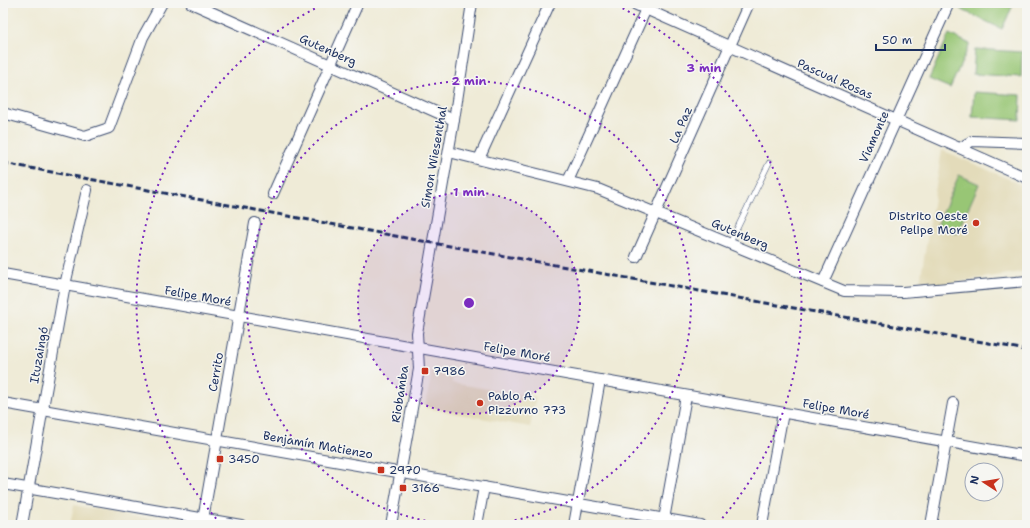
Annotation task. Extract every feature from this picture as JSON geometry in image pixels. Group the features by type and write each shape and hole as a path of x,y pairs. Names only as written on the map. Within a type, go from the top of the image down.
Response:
{"street":[{"path":"3,113 72,134 85,136 110,128 143,37 162,3"},
{"name":"Gutenberg","path":"191,3 454,120"},
{"path":"273,194 358,3"},
{"name":"Simon Wiesenthal","path":"433,243 472,3"},
{"path":"479,159 550,3"},
{"name":"Pascual Rosas","path":"632,3 1027,178"},
{"name":"La Paz","path":"636,257 749,3"},
{"name":"Viamonte","path":"823,282 949,3"},
{"path":"568,181 646,9"},
{"path":"960,148 972,141 1027,143"},
{"name":"Gutenberg","path":"449,152 598,189 844,291 903,292 1027,281"},
{"name":"Ituzaingó","path":"22,525 65,285 87,190"},
{"name":"Cerrito","path":"203,522 255,223"},
{"name":"Riobamba","path":"391,525 419,369 417,333 433,243"},
{"name":"Felipe Moré","path":"3,274 1027,456"},
{"path":"574,525 600,380"},
{"path":"664,522 686,396"},
{"name":"Benjamín Matienzo","path":"3,403 484,487 578,504 664,522 700,525"},
{"path":"931,525 953,403"},
{"path":"762,525 783,413"},
{"path":"3,484 203,522 241,525"},
{"path":"477,525 484,487"}],"lane":[{"path":"730,243 769,163"}],"shaded area":[{"path":"942,150 1027,187 1027,271 919,288"},
{"name":"Pablo A. Pizzurno 773","path":"432,371 453,375 452,383 536,397 530,427 425,408"},
{"path":"74,505 184,525 70,525"}],"green space":[{"path":"963,3 1014,3 1002,29 960,9"},
{"path":"949,34 970,44 950,88 929,79"},
{"path":"975,49 1022,52 1021,77 973,74"},
{"path":"974,92 1021,95 1020,120 972,117"},
{"path":"959,175 979,184 957,234 937,226"}],"railway":[{"path":"3,163 433,243 1027,350"}],"place":[{"name":"Distrito Oeste Pelipe Moré","path":"976,223"},
{"name":"7986","path":"425,371"},
{"name":"Pablo A. Pizzurno 773","path":"480,403"},
{"name":"3450","path":"220,459"},
{"name":"2970","path":"381,470"},
{"name":"3166","path":"403,488"}]}
